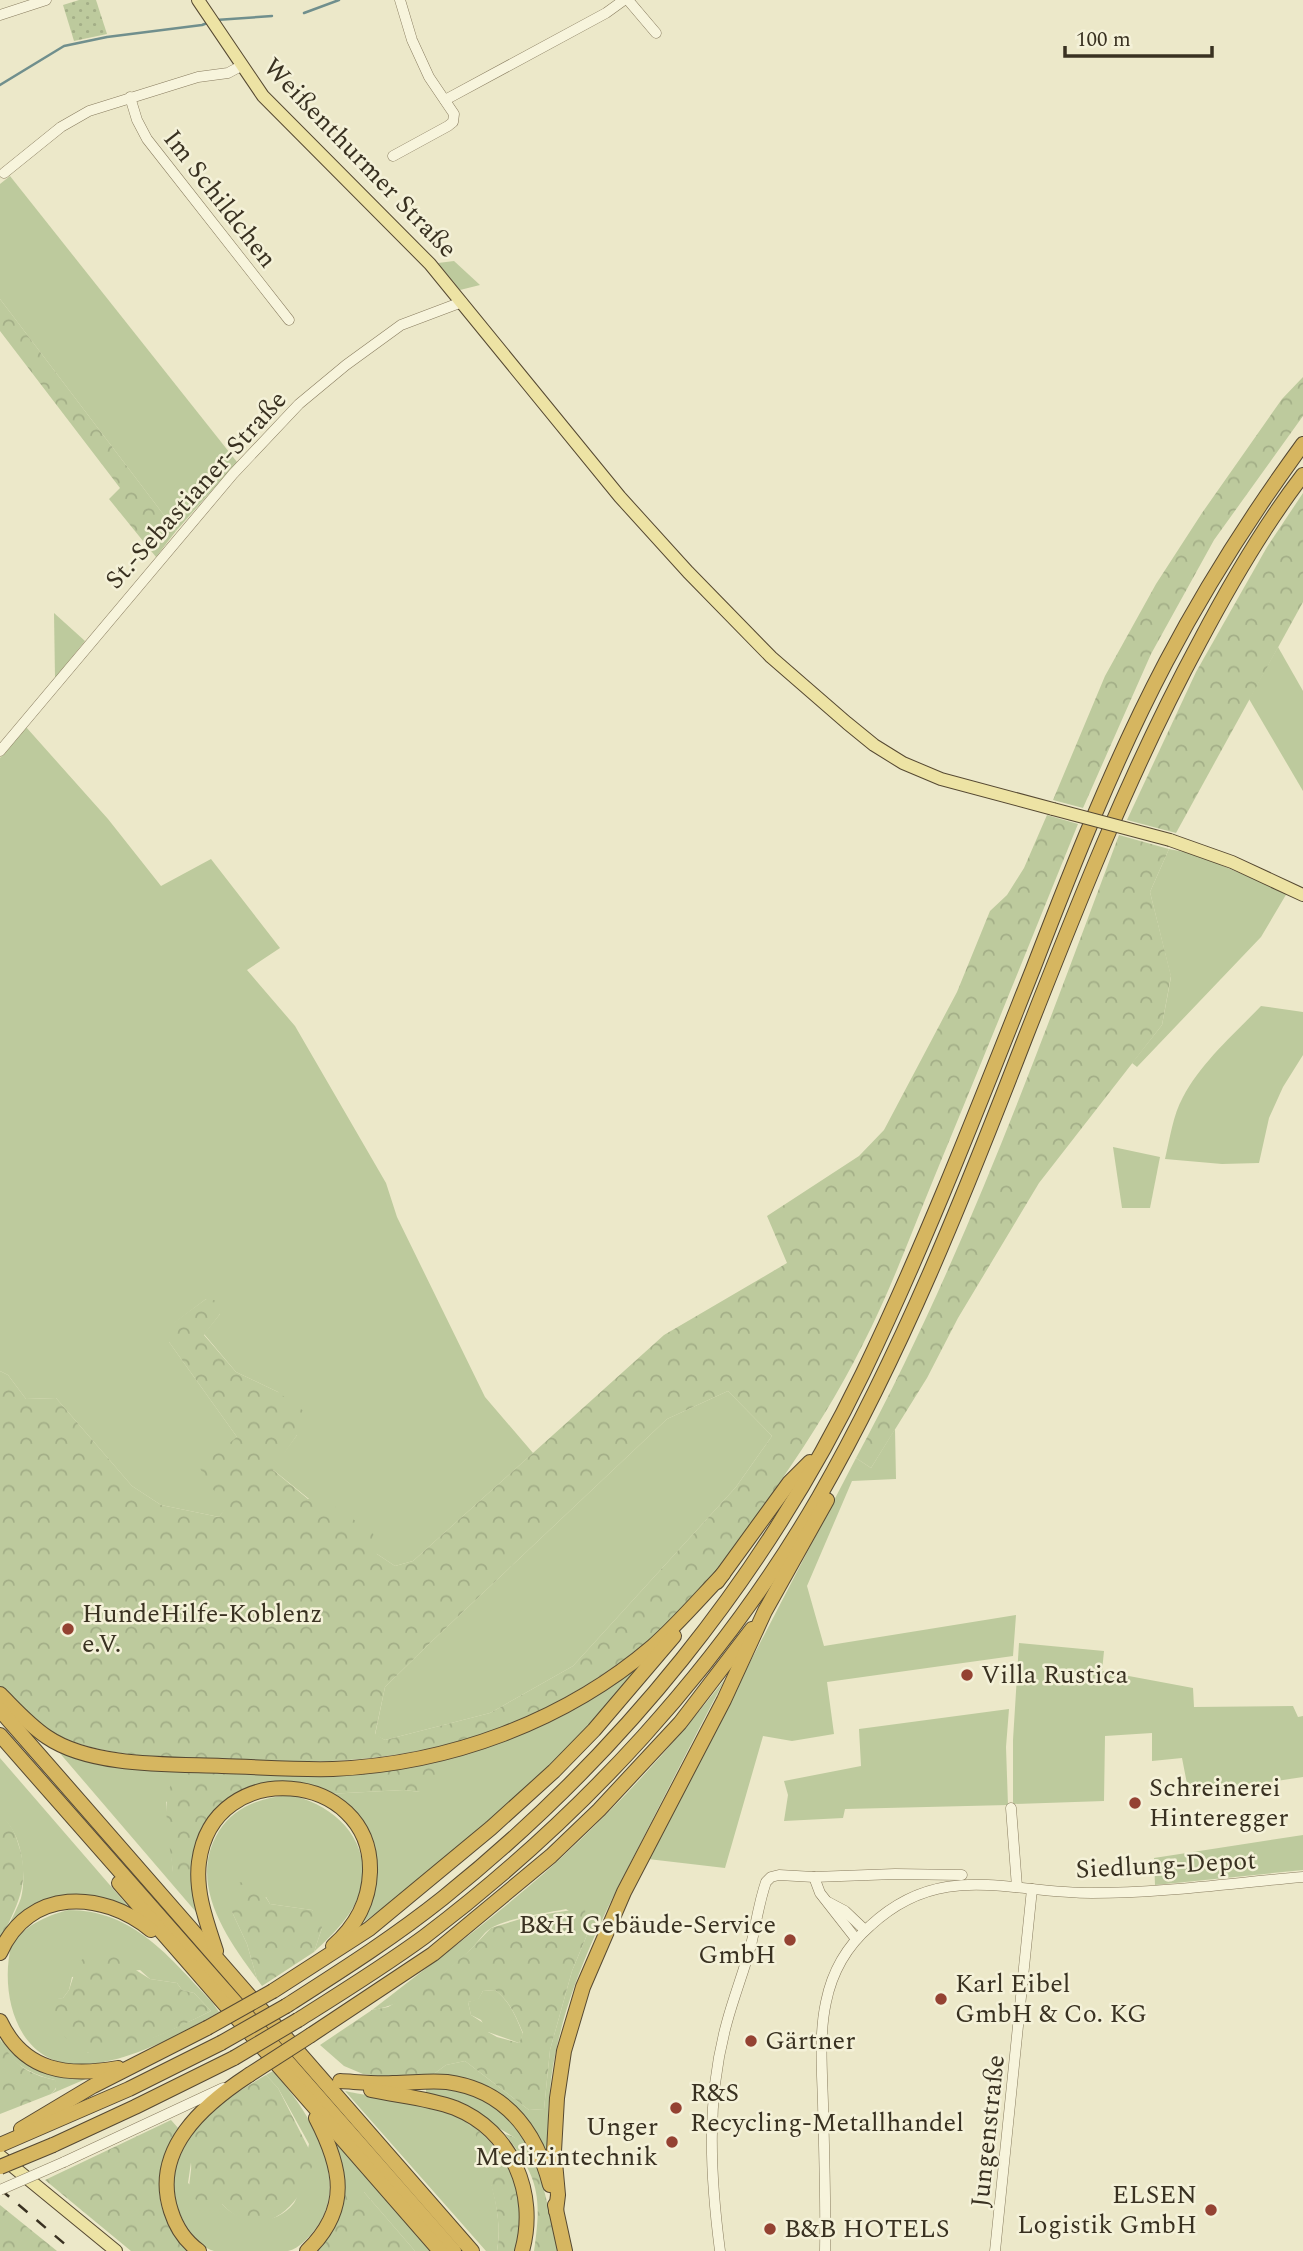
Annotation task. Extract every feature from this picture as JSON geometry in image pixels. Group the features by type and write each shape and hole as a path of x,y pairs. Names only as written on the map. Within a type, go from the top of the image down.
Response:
{"highway":[{"path":"0,2143 39,2124 129,2089 221,2043 286,2006 356,1961 441,1899 524,1829 611,1743 677,1667 718,1614 782,1520 862,1376 969,1129 1086,836 1164,665 1234,544 1303,444"},
{"path":"0,2167 135,2107 234,2057 369,1975 473,1898 538,1842 626,1756 694,1676 750,1602 818,1497 903,1333 956,1212 1083,894 1148,744 1220,603 1303,475"},
{"path":"39,2124 133,2065 207,2028 343,1947 491,1828 554,1771 632,1687 723,1574 789,1483 823,1449"},
{"path":"556,2211 558,2195 554,2141 559,2080 572,2020 583,1987 624,1892 730,1688 765,1611 826,1502 841,1455"},
{"path":"0,1694 48,1738 69,1748 105,1757 194,1765 303,1769 410,1761 495,1738 572,1703 625,1668 655,1644 723,1574"},
{"path":"199,2251 183,2235 174,2219 166,2187 171,2155 189,2124 243,2079 433,1954 551,1856 616,1793 680,1723 765,1611"},
{"path":"0,1710 472,2251"},
{"path":"0,1735 454,2251"},
{"path":"218,1959 200,1888 199,1862 209,1832 225,1812 248,1795 276,1787 299,1788 323,1796 350,1817 366,1846 370,1865 370,1883 361,1913 345,1935 303,1972"},
{"path":"58,1801 82,1840 440,2251"},
{"path":"0,1953 7,1938 18,1925 38,1910 68,1901 83,1901 114,1907 131,1916 179,1953"},
{"path":"0,2021 22,2052 49,2068 82,2073 133,2065"},
{"path":"309,2064 340,2081 365,2089 448,2106 470,2115 489,2130 510,2154 524,2187 528,2211 522,2251"},
{"path":"340,2081 379,2084 446,2082 472,2088 496,2099 516,2116 538,2146 565,2251"},
{"path":"306,2098 333,2153 339,2182 337,2198 327,2227 307,2251"}],"main road":[{"name":"Weißenthurmer Straße","path":"198,0 241,66 273,108 420,253 653,535 771,657 847,723 887,754 919,771 1170,841 1232,862 1303,895"},
{"path":"0,2156 116,2251"}],"street":[{"path":"0,15 46,0"},
{"path":"393,156 453,122 454,114 429,78 412,40 400,0"},
{"path":"444,100 626,0 656,33"},
{"name":"Im Schildchen","path":"4,173 70,121 96,107 198,77 228,73 241,66"},
{"name":"Im Schildchen","path":"130,97 136,120 147,139 289,320"},
{"name":"St.-Sebastianer-Straße","path":"0,751 233,474 299,404 391,331 418,317 465,307"},
{"path":"1011,1808 1017,1887"},
{"path":"720,2251 711,2156 717,2072 727,2023 751,1946 764,1889 771,1877 962,1875"},
{"path":"814,1877 817,1889 856,1939"},
{"name":"Siedlung-Depot","path":"825,2251 823,2023 835,1972 865,1930 902,1902 931,1889 969,1884 1091,1893 1303,1877"},
{"name":"Jungenstraße","path":"995,2251 1032,1889"},
{"path":"827,1902 845,1911 865,1930"},
{"path":"0,2190 243,2079"}],"green space":[{"path":"79,0 96,0 107,34 74,41 63,5"},
{"path":"10,176 237,462 176,531 0,299 0,184"},
{"path":"454,261 480,285 460,290 438,263"},
{"path":"0,299 176,531 156,557 109,499 120,488 0,331"},
{"path":"1303,377 1303,416 1214,540 1151,654 1083,808 1053,800 1105,676 1156,584 1282,399"},
{"path":"1303,493 1303,602 1176,833 1127,820 1196,672 1267,547"},
{"path":"54,613 85,641 55,678"},
{"path":"1278,647 1303,691 1303,791 1249,699"},
{"path":"26,727 108,819 161,886 211,859 280,948 247,970 295,1026 386,1183 397,1217 485,1397 533,1453 413,1561 395,1566 272,1469 297,1435 278,1392 236,1372 204,1334 220,1314 206,1299 169,1327 169,1342 237,1437 226,1508 219,1517 161,1505 132,1486 56,1398 26,1399 8,1375 0,1371 0,758"},
{"path":"1047,815 1078,824 892,1282 853,1363 804,1447 733,1550 691,1601 633,1653 587,1685 540,1711 491,1731 440,1746 387,1756 332,1761 192,1759 104,1750 56,1734 26,1712 0,1686 0,1371 8,1375 26,1399 56,1398 132,1486 161,1505 219,1517 225,1508 199,1467 237,1437 169,1342 169,1326 206,1299 219,1301 220,1314 204,1335 236,1372 278,1392 305,1412 297,1435 273,1470 308,1499 321,1497 373,1533 377,1554 395,1566 413,1561 664,1335 787,1263 767,1216 859,1156 884,1130 957,992 990,911 1007,895 1024,868","holes":["728,1391 772,1436 736,1487 573,1666 490,1713 385,1740 375,1734 385,1687 667,1419"]},
{"path":"1119,835 1169,849 1150,892 1171,976 1162,1025 1039,1183 958,1318 927,1378 871,1468 856,1458 895,1383 965,1230 1029,1073"},
{"path":"1169,849 1195,854 1287,893 1261,937 1137,1067 1132,1063 1162,1025 1171,977 1150,892"},
{"path":"1261,1006 1303,1012 1303,1055 1283,1087 1269,1118 1259,1163 1222,1164 1165,1159 1177,1111 1190,1084 1219,1049"},
{"path":"1113,1147 1160,1157 1150,1208 1122,1208"},
{"path":"728,1391 772,1436 736,1487 573,1666 490,1713 385,1740 375,1735 385,1687 430,1643 667,1419"},
{"path":"895,1429 896,1479 852,1481 807,1586 824,1646 1016,1615 1013,1656 827,1682 834,1734 792,1741 763,1736 725,1868 648,1859 856,1458 871,1468"},
{"path":"1019,1643 1104,1651 1102,1671 1193,1688 1194,1707 1293,1706 1298,1717 1303,1716 1303,1777 1189,1794 1182,1758 1152,1761 1152,1733 1105,1736 1104,1801 1013,1804 1013,1740"},
{"path":"651,1652 592,1723 531,1785 432,1873 358,1926 370,1845 327,1794 404,1790 420,1792 425,1761 468,1750"},
{"path":"725,1679 615,1894 580,1971 553,2064 547,2157 513,2107 431,2076 446,2065 465,2061 529,2110 544,2109 550,2050 572,1971 589,1930 586,1922 566,1909 498,1924 488,1930 459,1961 424,1988 399,2002 372,2010 555,1864 655,1762"},
{"path":"1009,1709 1006,1747 1008,1805 845,1809 843,1818 784,1821 788,1795 784,1781 861,1766 859,1729"},
{"path":"52,1744 237,1770 166,1802 173,1872 195,1858 202,1919"},
{"path":"0,1758 134,1913 74,1896 2,1939 21,1898 23,1865 13,1831 0,1817"},
{"path":"425,1761 436,1769 437,1781 431,1789 420,1792 404,1790 327,1794 277,1783 206,1827 197,1845 192,1868 177,1876 173,1872 167,1802 172,1783 182,1775 190,1772"},
{"path":"289,1795 320,1806 345,1826 360,1854 363,1870 361,1887 349,1915 314,1952 322,1928 312,1910 270,1904 266,1897 232,1912 247,1944 257,1979 233,1945 214,1909 207,1870 210,1851 225,1822 241,1809 268,1798"},
{"path":"0,1816 9,1824 15,1835 22,1858 23,1883 0,1942"},
{"path":"1303,1835 1303,1870 1155,1885 1154,1858"},
{"path":"236,1882 256,1888 270,1904 312,1910 320,1917 322,1928 314,1952 262,1986 232,1912 231,1894"},
{"path":"585,1908 589,1930 572,1971 550,2050 544,2109 529,2110 465,2061 446,2065 431,2076 379,2076 363,2074 344,2066 320,2045 372,2010 388,2007 442,1974 491,1928 527,1917","holes":["495,1990 505,1999 523,2033 519,2043 488,2032 488,2026 471,2015 468,2002 478,2000 483,1991"]},
{"path":"68,1910 91,1912 112,1918 149,1939 181,1969 219,2012 167,2040 107,2061 70,2064 52,2059 36,2050 16,2020 11,2002 8,1964 11,1946 22,1933 36,1923","holes":["140,1970 150,1979 177,1983 182,1990 194,1993 211,2011 136,2043 88,2053 52,2000 63,1998 69,1990 72,1977"]},
{"path":"95,1952 109,1953 150,1979 177,1983 182,1990 194,1993 211,2011 118,2050 89,2053 82,2050 54,2026 46,2009 52,1999 63,1998 69,1990 78,1962"},
{"path":"495,1990 509,2004 518,2022 523,2034 519,2043 488,2032 481,2020 471,2015 468,2002 478,1999 483,1991"},
{"path":"0,2030 10,2045 88,2078 51,2094 56,2089 55,2080 35,2074 18,2064 5,2049"},
{"path":"0,2039 22,2067 36,2075 55,2080 56,2087 51,2094 0,2114"},
{"path":"273,2071 299,2105 321,2145 328,2166 330,2188 326,2208 314,2231 292,2250 210,2250 190,2231 176,2204 174,2191 176,2166 196,2128 188,2183 213,2204 222,2204 239,2216 258,2220 277,2216 286,2211 296,2199 309,2144 278,2088 266,2075"},
{"path":"266,2075 278,2088 314,2159 302,2191 292,2204 267,2221 252,2222 237,2217 222,2204 200,2204 196,2200 190,2188 190,2146 204,2119 235,2094"},
{"path":"426,2086 459,2091 488,2102 512,2121 531,2149 493,2125 426,2093"},
{"path":"345,2091 443,2111 470,2126 492,2163 488,2171 498,2221 497,2251 486,2251"},
{"path":"171,2120 179,2129 164,2161 160,2197 167,2220 191,2251 131,2251 45,2180"},
{"path":"468,2122 497,2149 513,2179 519,2212 517,2251 497,2251 498,2221 487,2171 492,2163"},
{"path":"505,2134 524,2143 533,2155 542,2181 558,2251 534,2251 538,2216 535,2188 525,2163"},
{"path":"333,2139 430,2251 415,2251 364,2192 342,2192"},
{"path":"359,2188 415,2251 314,2251 342,2192"},
{"path":"0,2205 57,2251 0,2251"}],"waterway":[{"path":"304,13 339,0"},
{"path":"216,20 272,16"},
{"path":"0,85 64,46 210,22"}],"railway":[{"path":"0,2189 73,2251"}],"place":[{"name":"HundeHilfe-Koblenz e.V.","path":"68,1629"},
{"name":"Villa Rustica","path":"967,1675"},
{"name":"Schreinerei Hinteregger","path":"1135,1803"},
{"name":"B&H Gebäude-Service GmbH","path":"790,1940"},
{"name":"Karl Eibel GmbH & Co. KG","path":"941,1999"},
{"name":"Gärtner","path":"751,2041"},
{"name":"R&S Recycling-Metallhandel","path":"676,2108"},
{"name":"Unger Medizintechnik","path":"672,2142"},
{"name":"ELSEN Logistik GmbH","path":"1211,2210"},
{"name":"B&B HOTELS","path":"770,2229"}]}
